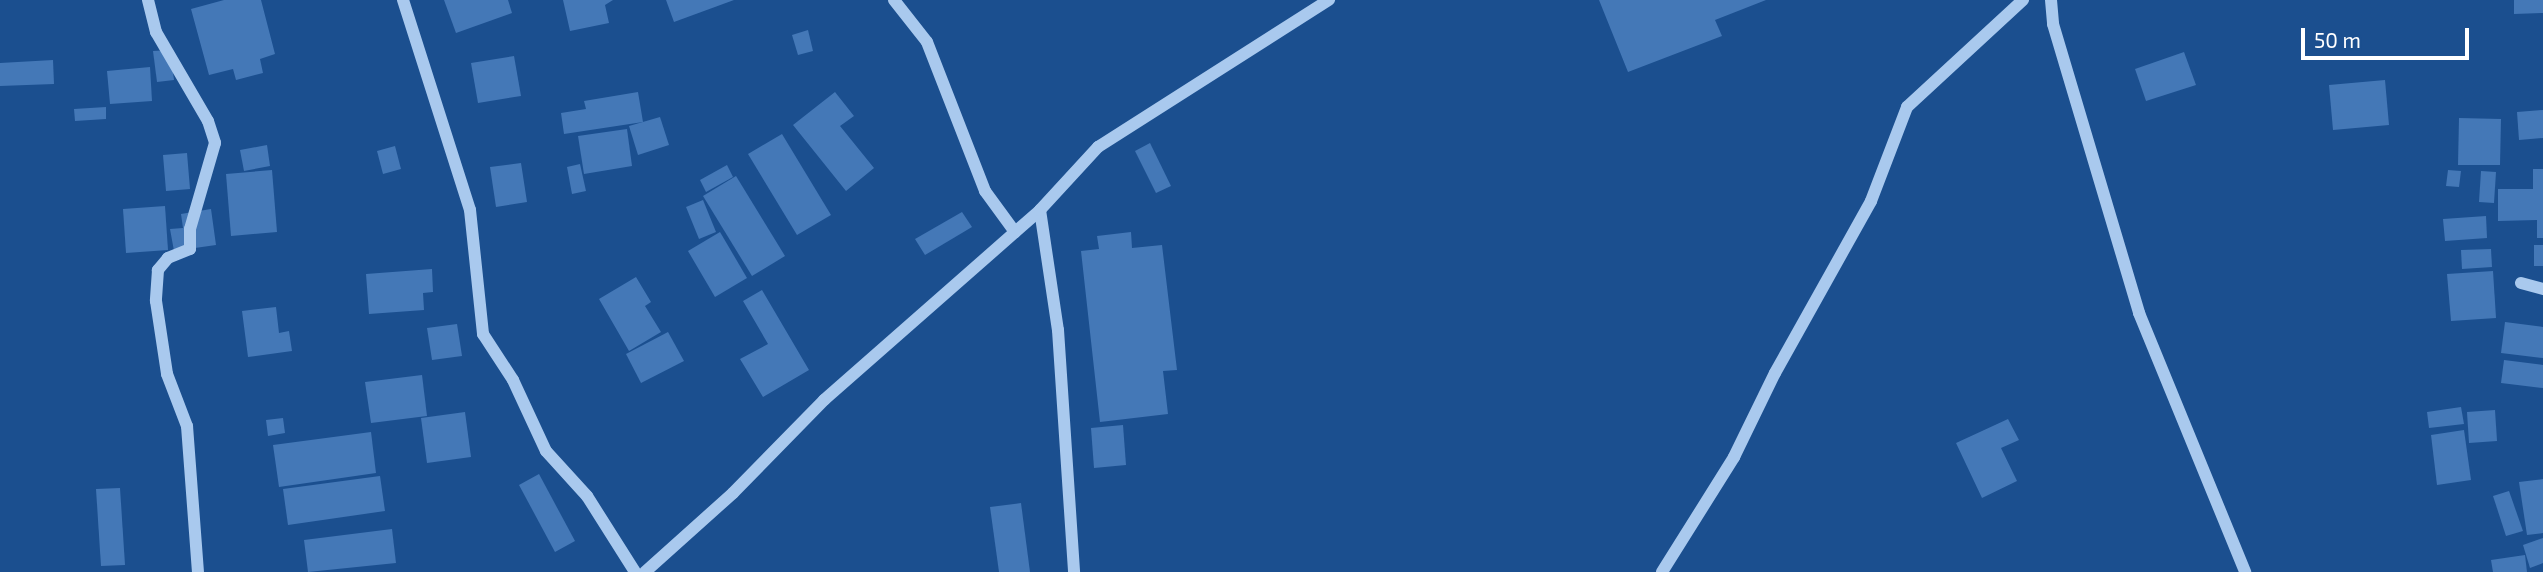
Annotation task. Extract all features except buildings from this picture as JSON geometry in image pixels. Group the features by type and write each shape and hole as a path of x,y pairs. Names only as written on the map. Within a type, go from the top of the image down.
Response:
{"street":[{"path":"148,0 156,32 208,121 215,143 190,229 190,249 168,258 158,270 156,301 167,374 187,426 198,572"},
{"path":"403,0 470,210 483,334 513,380 546,451 587,496 635,572"},
{"path":"894,0 927,42 980,181 1015,232"},
{"path":"645,572 733,493 824,400 1040,210 1098,147 1329,0"},
{"path":"1662,572 1734,457 1775,373 1871,201 1907,107 2023,0"},
{"path":"2052,0 2053,23 2139,313 2245,572"},
{"path":"1040,210 1058,330 1074,572"},
{"path":"2521,283 2543,289"}]}
